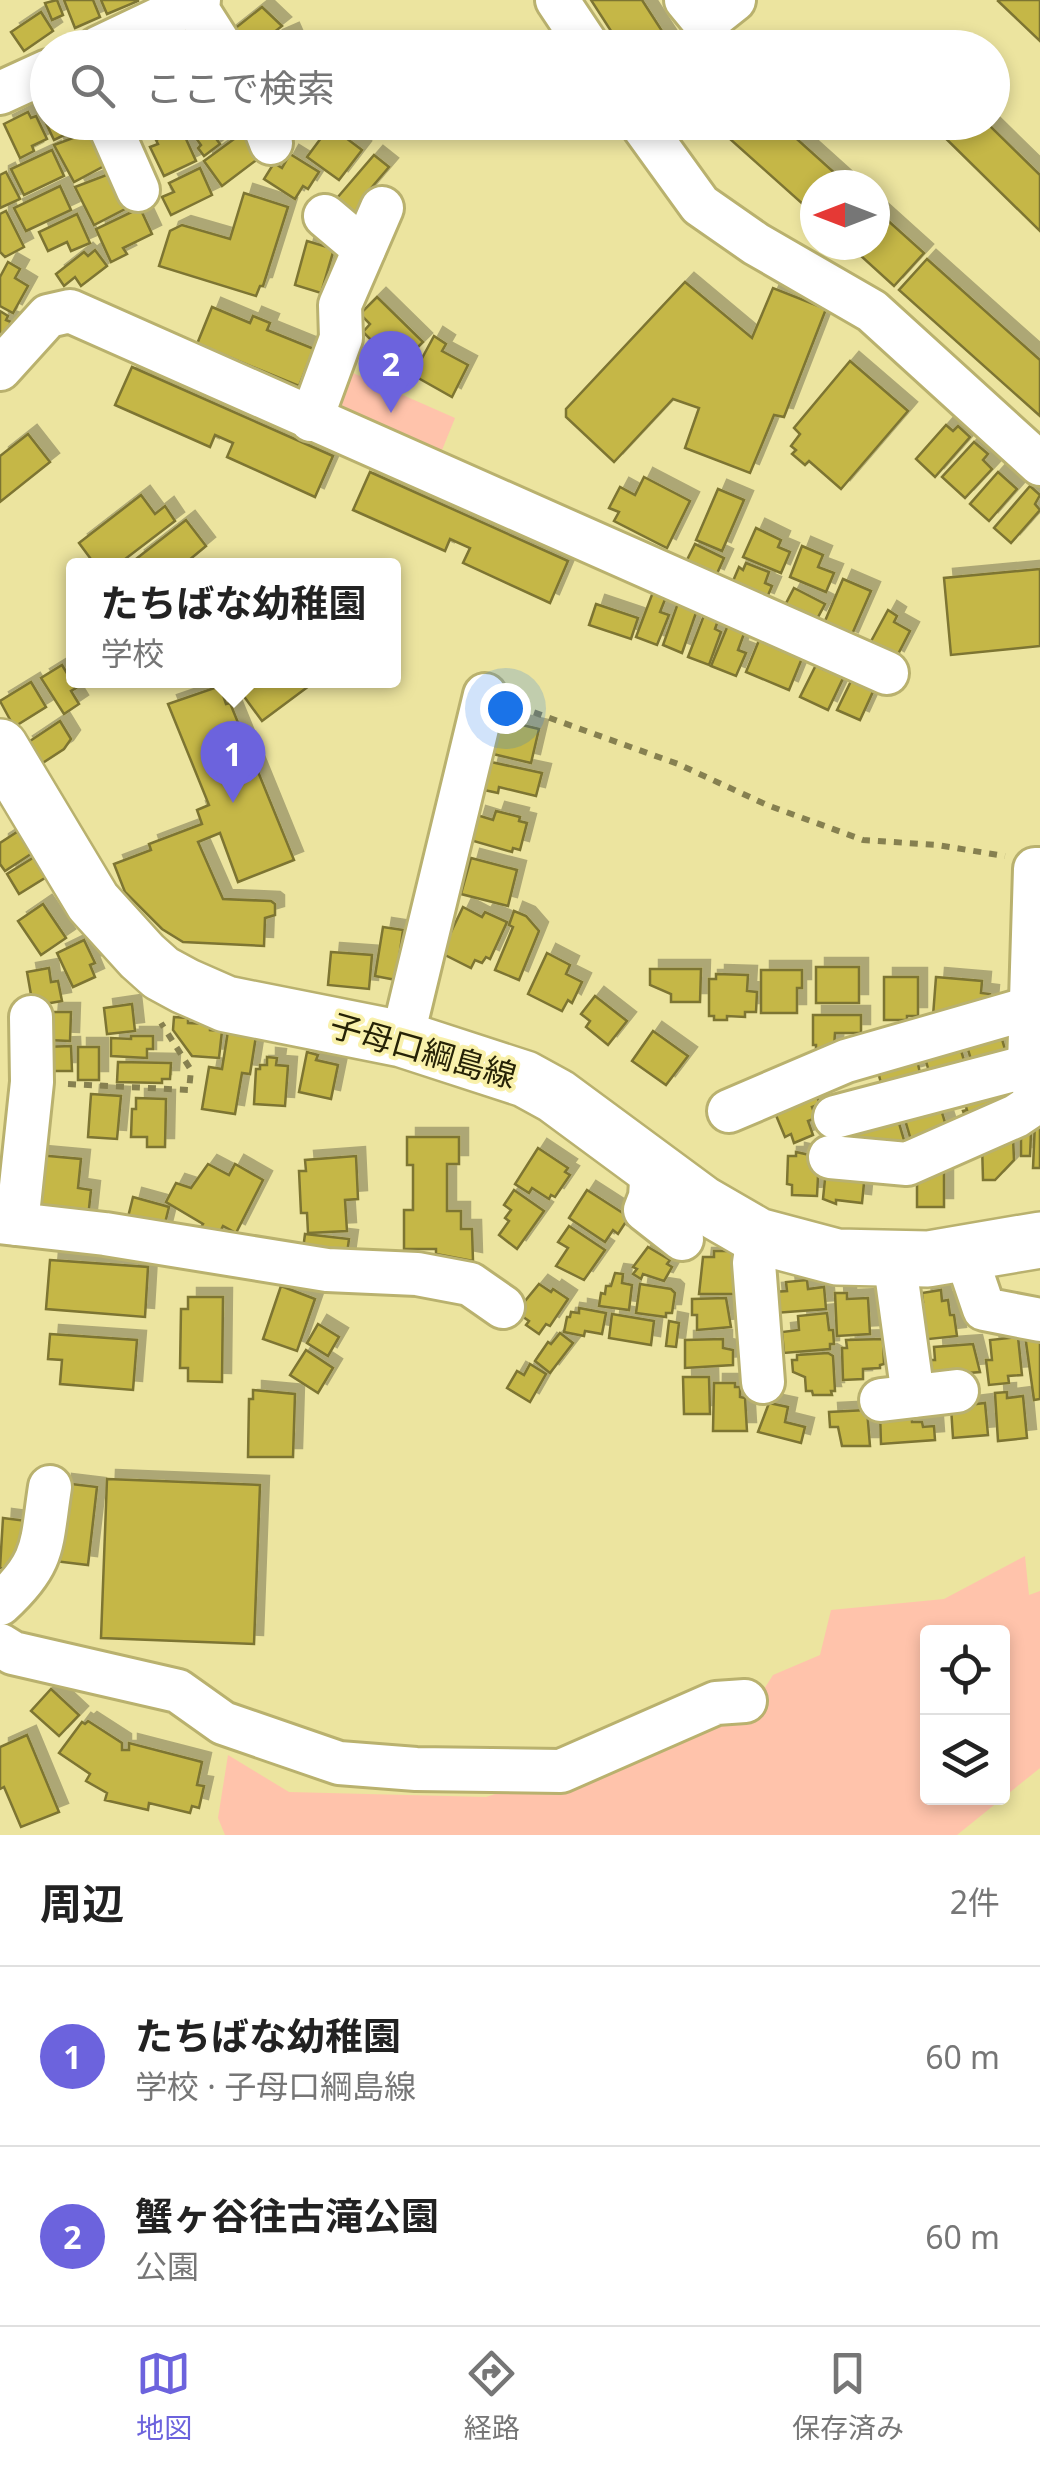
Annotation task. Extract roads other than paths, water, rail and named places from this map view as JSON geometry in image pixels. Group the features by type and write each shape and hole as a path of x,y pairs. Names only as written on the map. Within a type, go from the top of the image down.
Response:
{"main road":[{"name":"子母口綱島線","path":"0,747 93,902 118,934 161,973 226,1004 402,1038 525,1078 556,1096 701,1202 758,1236 837,1257 928,1259 1040,1240"}],"street":[{"path":"557,0 577,30"},
{"path":"686,0 705,23 734,0"},
{"path":"137,30 197,2 212,30"},
{"path":"0,93 30,79"},
{"path":"116,140 138,190"},
{"path":"653,140 700,205 756,244 872,311 1040,464"},
{"path":"311,420 342,338 340,304 382,208"},
{"path":"324,216 364,249"},
{"path":"0,369 48,316 70,311 887,673"},
{"path":"402,1038 485,695"},
{"path":"1035,1090 832,1137 907,1164 1016,1116 1035,1090 1030,1008 1038,869"},
{"path":"729,1111 846,1061 1030,1008"},
{"path":"31,1017 32,1082 8,1223 106,1234 327,1270 417,1274 470,1284 503,1307"},
{"path":"652,1166 645,1210 682,1239"},
{"path":"758,1236 754,1263 763,1382"},
{"path":"965,1253 984,1310 1040,1320"},
{"path":"894,1258 897,1398 957,1391"},
{"path":"0,1604 27,1580 39,1556 50,1487"},
{"path":"0,1645 13,1654 178,1691 223,1724 339,1763 416,1769 560,1771 716,1703 744,1701"}],"place":[{"name":"蟹ヶ谷往古滝公園","path":"391,413"},
{"name":"たちばな幼稚園","path":"233,803"}]}
